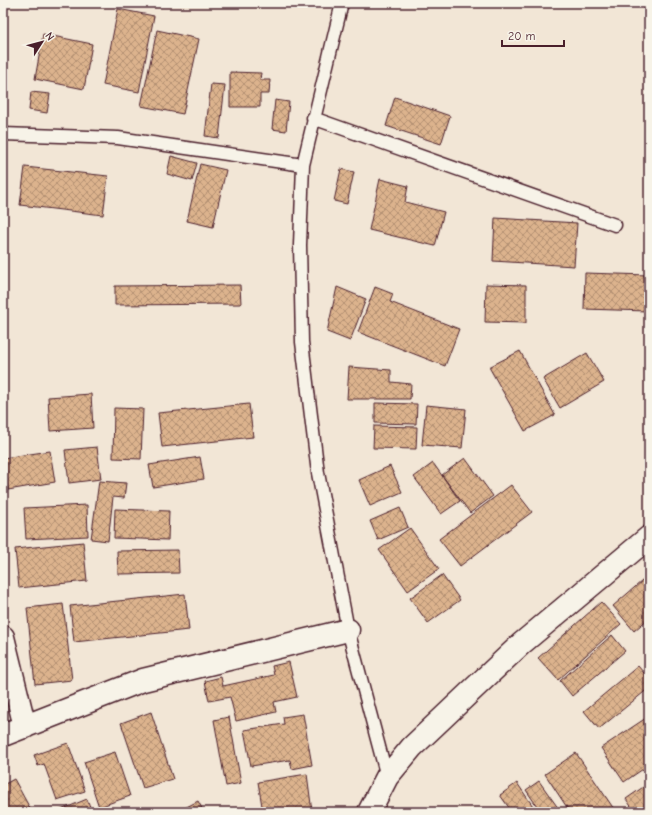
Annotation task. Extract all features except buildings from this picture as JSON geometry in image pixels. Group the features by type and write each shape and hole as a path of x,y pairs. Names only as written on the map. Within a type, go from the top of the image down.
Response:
{"street":[{"path":"369,812 387,777 412,747 522,644 649,538"},
{"path":"3,735 144,680 348,630"},
{"path":"3,637 25,727"}],"lane":[{"path":"342,3 313,118 303,165 300,244 302,342 318,473 348,630 387,777"},
{"path":"313,118 615,225"},
{"path":"3,134 118,138 303,165"}]}
